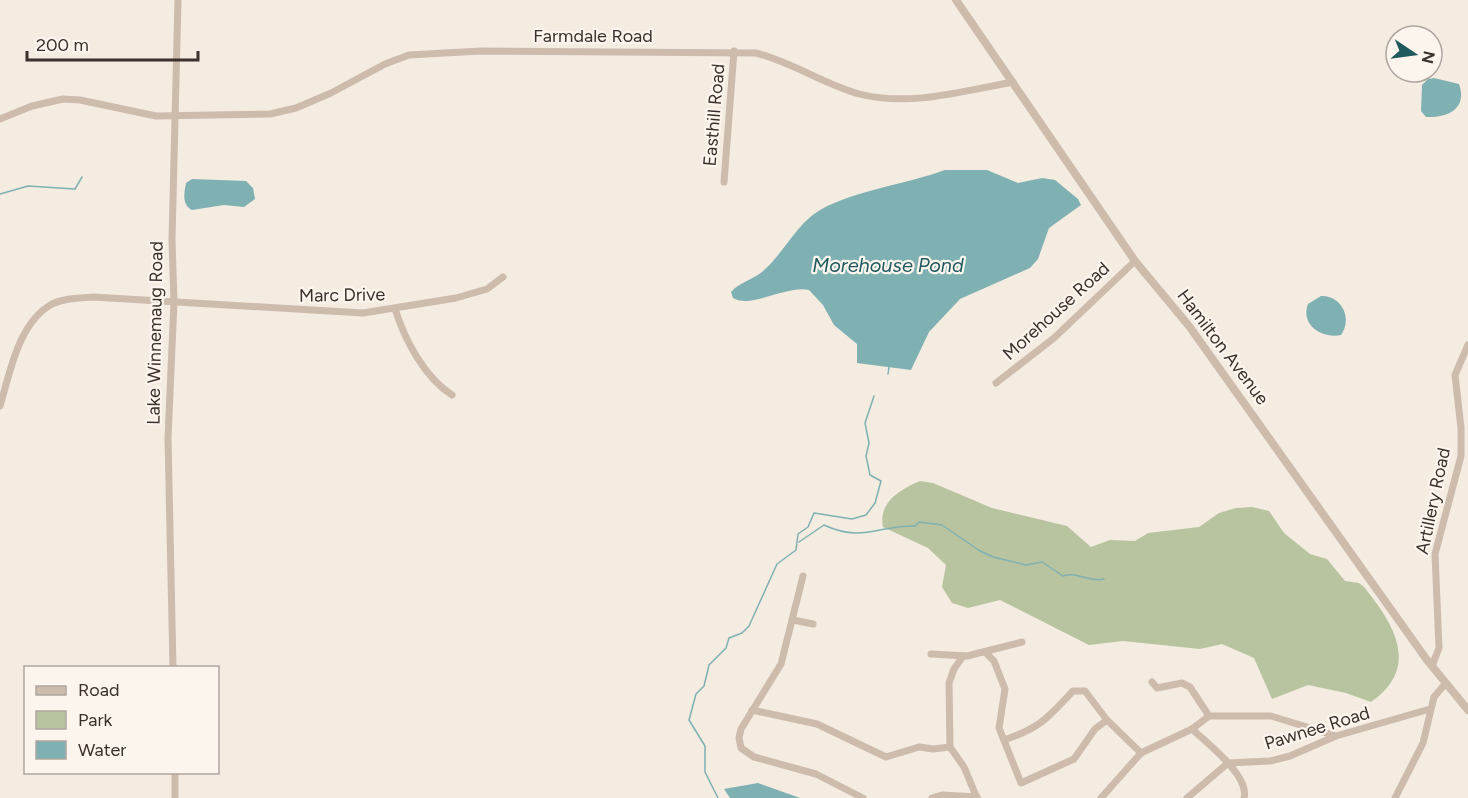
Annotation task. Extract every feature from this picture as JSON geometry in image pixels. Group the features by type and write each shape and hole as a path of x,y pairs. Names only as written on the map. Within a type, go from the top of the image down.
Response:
{"street":[{"name":"Lake Winnemaug Road","path":"174,666 168,438 174,302 178,0"},
{"name":"Hamilton Avenue","path":"956,0 1135,261 1189,326 1445,684 1468,710"},
{"name":"Farmdale Road","path":"0,119 32,106 63,99 80,100 156,116 240,117 270,114 296,108 409,55 480,51 734,51 778,59 841,87 881,98 905,100 1013,82"},
{"name":"Easthill Road","path":"724,182 734,51"},
{"name":"Morehouse Road","path":"996,383 1054,338 1135,261"},
{"name":"Marc Drive","path":"0,406 24,334 37,317 51,305 68,299 93,297 337,314 395,309 456,298 488,290 503,277"},
{"path":"395,309 411,346 438,385 452,395"},
{"name":"Artillery Road","path":"1432,666 1439,648 1435,554 1461,456 1461,428 1455,375 1468,345"},
{"path":"803,576 781,664 752,710 738,738 746,754 816,774 863,798"},
{"path":"793,620 813,624"},
{"path":"931,654 963,656 1022,642"},
{"path":"984,652 994,661 1005,689 999,716 1004,740 1021,783 1074,759 1095,729 1107,720"},
{"path":"932,798 942,795 977,797 964,767 950,747 949,683 954,669 963,656"},
{"path":"1152,682 1157,688 1182,683 1190,687 1209,716"},
{"path":"1395,798 1423,743 1434,697 1445,684"},
{"path":"1004,740 1042,724 1073,691 1079,689 1085,691 1107,720 1141,753"},
{"name":"Pawnee Road","path":"1228,763 1270,761 1290,756 1336,736 1430,709"},
{"path":"752,710 817,724 886,757 919,747 933,749 950,747"},
{"path":"1101,798 1141,753 1192,729 1209,716 1271,716 1336,736"},
{"path":"1192,729 1228,763 1242,781 1244,798"},
{"path":"1187,798 1228,763"},
{"path":"174,774 175,798"}],"green space":[{"path":"920,481 933,483 992,508 1067,526 1091,547 1110,540 1135,541 1148,533 1199,527 1219,513 1236,508 1252,507 1269,511 1284,533 1310,554 1327,559 1345,581 1359,583 1375,601 1393,630 1398,645 1399,660 1395,674 1386,689 1371,702 1346,693 1308,685 1272,699 1254,658 1222,644 1200,649 1123,641 1089,645 1000,600 968,608 952,603 942,587 946,565 928,548 883,527 884,510 892,498"}],"water":[{"path":"1444,80 1459,84 1461,100 1458,106 1448,114 1426,117 1421,111 1422,85 1444,84"},
{"name":"Morehouse Pond","path":"945,170 987,170 1018,183 1042,178 1055,180 1078,199 1081,205 1049,228 1038,259 1030,268 960,299 929,332 911,370 857,363 857,344 834,325 823,305 809,290 800,289 749,301 733,298 731,292 762,272 800,227 827,206 859,194"},
{"path":"192,179 246,181 253,188 255,199 244,207 224,205 192,210 185,202 184,195 186,183"},
{"path":"1321,296 1334,299 1343,309 1346,322 1341,335 1327,335 1314,329 1310,324 1306,312 1308,304"},
{"path":"758,783 800,798 730,798 724,789"}],"waterway":[{"path":"0,194 28,186 75,189 82,177"},
{"path":"888,374 889,367"},
{"path":"718,798 705,772 705,746 689,720 696,694 704,686 709,665 726,648 729,638 742,633 749,626 777,564 796,550 798,534 808,527 814,513 852,519 866,515 875,503 881,481 870,475 866,456 869,443 865,423 874,396"},
{"path":"799,542 824,525 849,533 860,533 915,526 919,522 942,525 980,551 993,557 1026,565 1042,562 1063,576 1074,575 1093,580 1104,579"}]}
